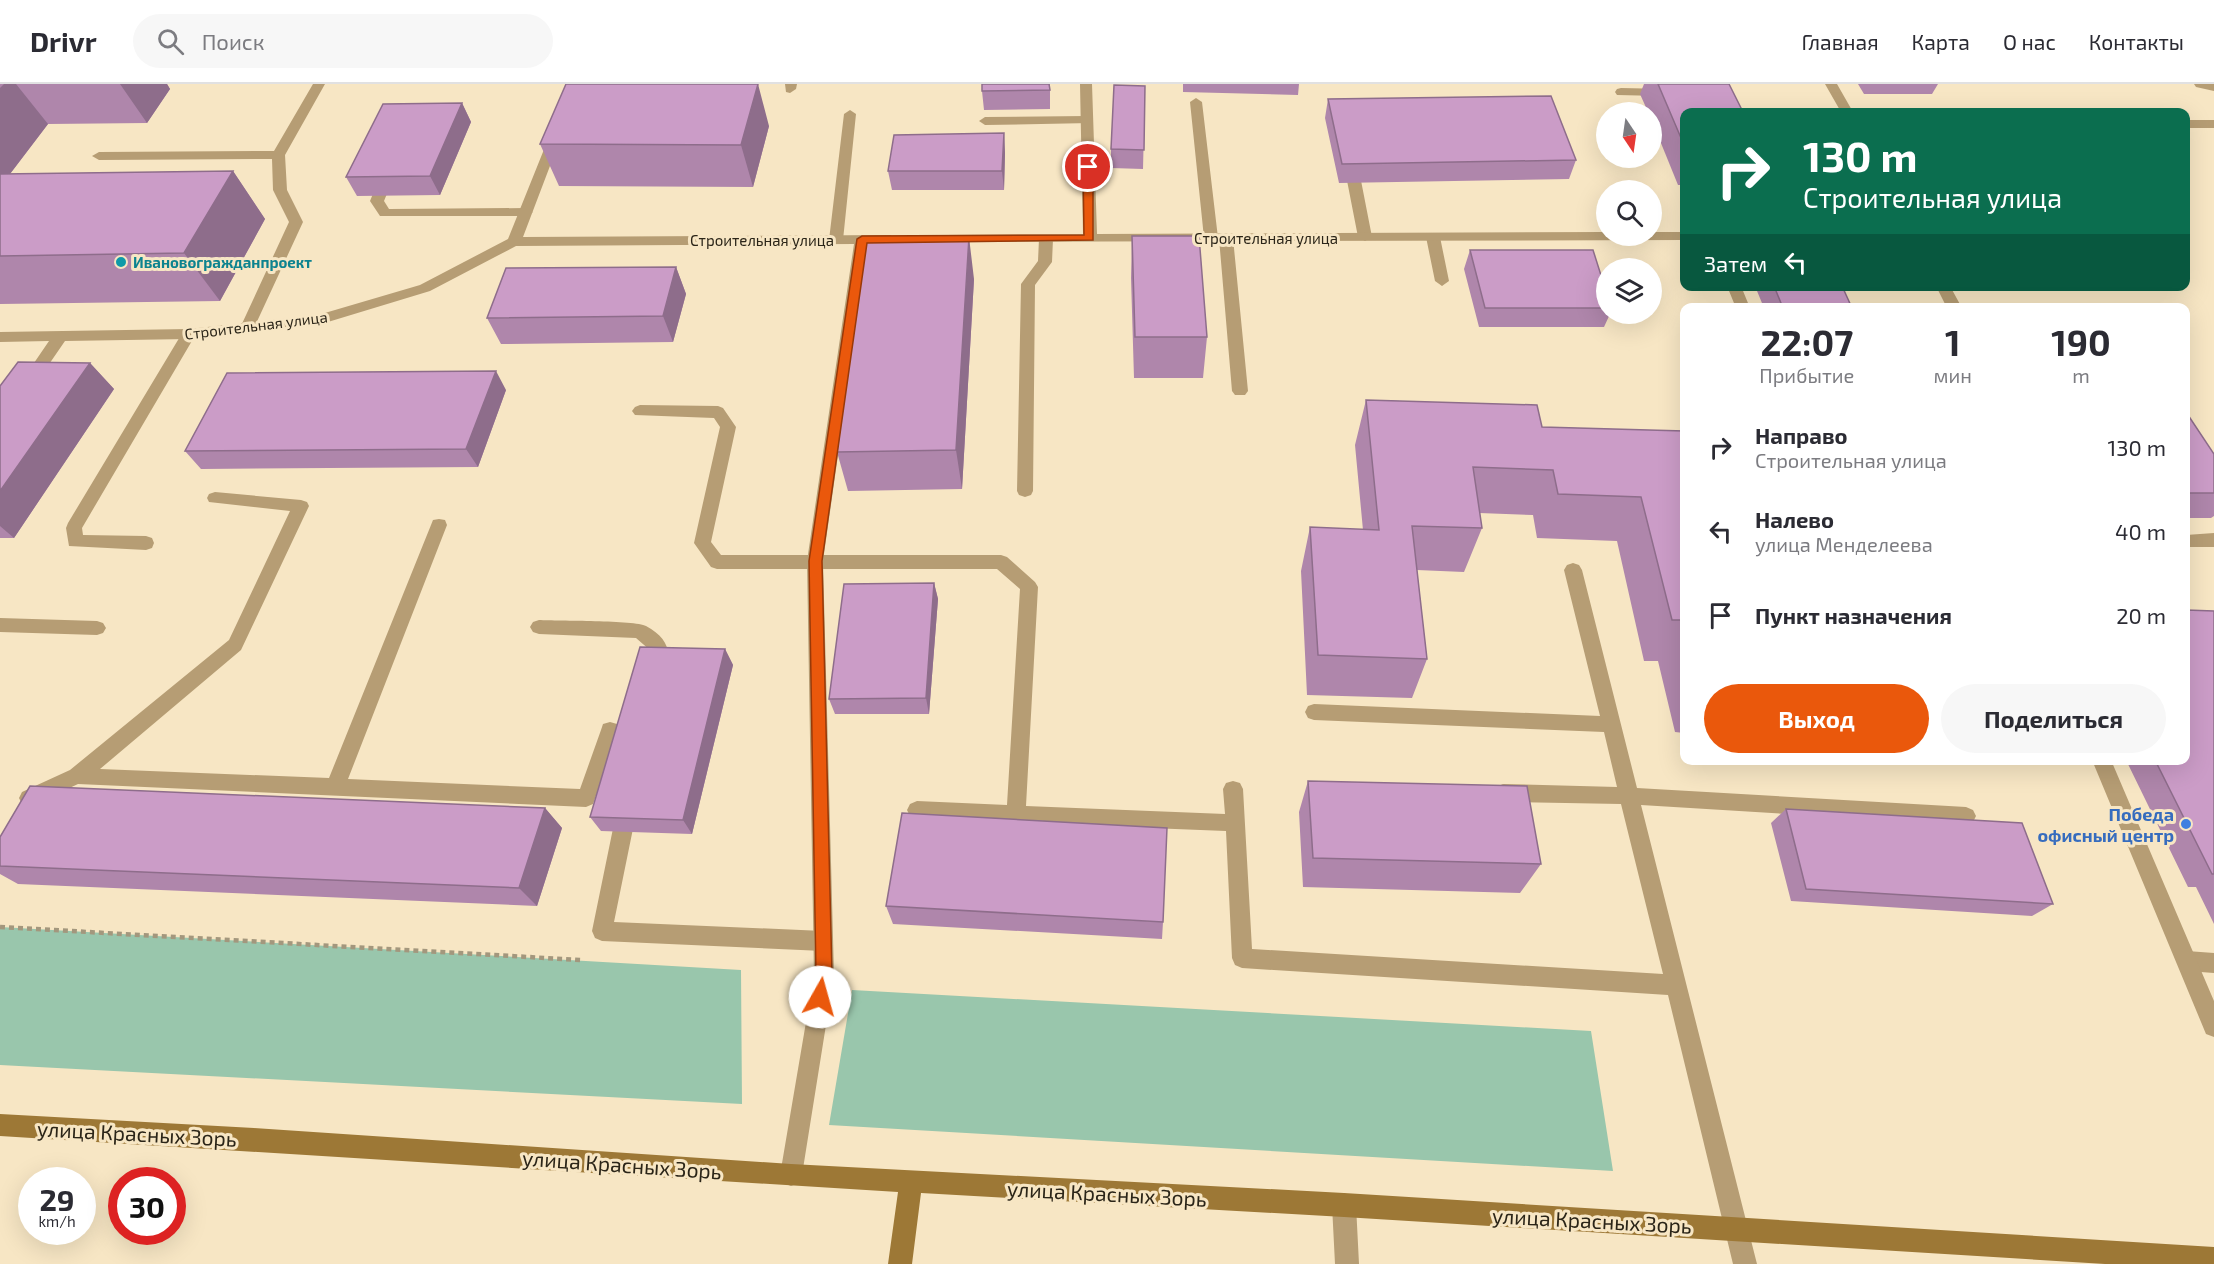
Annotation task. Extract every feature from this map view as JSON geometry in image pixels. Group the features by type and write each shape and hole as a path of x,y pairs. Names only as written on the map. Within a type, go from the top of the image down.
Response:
{"street":[{"path":"247,328 296,222 280,190 278,155 319,84"},
{"path":"1086,84 1090,238"},
{"path":"1831,84 1845,108"},
{"path":"2200,84 2214,87"},
{"path":"1621,92 1664,92 1680,126"},
{"path":"1196,102 1240,391"},
{"path":"836,240 850,114"},
{"path":"985,121 1087,120"},
{"path":"514,242 560,124"},
{"path":"2190,124 2214,124"},
{"path":"1347,146 1365,237"},
{"path":"99,156 278,155"},
{"path":"393,160 377,201 385,213 526,212"},
{"name":"Строительная улица","path":"931,239 1680,236"},
{"path":"1433,237 1442,281"},
{"path":"791,1175 824,975 815,561 862,239"},
{"name":"Строительная улица","path":"0,337 189,334 318,320 425,288 514,242 908,239"},
{"path":"1025,491 1028,284 1045,262 1046,239"},
{"path":"146,543 75,542 74,528 189,334"},
{"path":"20,395 60,337"},
{"path":"640,411 718,412 728,427 702,543 717,561 1001,562 1029,587 1016,814"},
{"path":"18,815 30,796 77,776 235,645 301,506 215,498"},
{"path":"335,787 440,525"},
{"path":"2190,541 2214,540"},
{"path":"1573,570 1745,1264"},
{"path":"0,624 97,628"},
{"path":"539,627 640,631 660,648 651,693"},
{"path":"1314,712 1612,724"},
{"path":"77,776 586,798 610,730"},
{"path":"2103,765 2214,1026"},
{"path":"1233,789 1242,958 1677,985"},
{"path":"1487,792 1630,796 1966,816"},
{"path":"630,795 602,931 823,941"},
{"path":"917,810 1234,823"},
{"path":"2187,961 2214,963"},
{"name":"улица Красных Зорь","path":"0,1125 266,1140 791,1175 1737,1228 2214,1259"},
{"path":"900,1264 911,1182"},
{"path":"1344,1205 1347,1264"}],"path":[{"path":"0,927 586,961"}],"green space":[{"path":"0,927 741,970 742,1104 0,1065"},
{"path":"852,990 1591,1031 1613,1171 829,1125"}],"building":[{"path":"566,84 758,84 741,145 540,144"},
{"path":"982,84 1049,84 1050,90 982,91"},
{"path":"1658,84 1729,84 1741,108 1680,108 1680,136"},
{"path":"1114,85 1145,86 1144,150 1111,149"},
{"path":"1551,96 1576,160 1342,164 1328,99"},
{"path":"462,103 430,176 346,177 383,104"},
{"path":"1004,133 1002,171 888,171 894,135"},
{"path":"233,171 184,253 0,256 0,174"},
{"path":"1132,236 1199,236 1207,337 1135,337"},
{"path":"969,237 956,450 837,452 865,239"},
{"path":"1470,250 1593,250 1596,259 1596,308 1485,308"},
{"path":"676,267 663,316 487,318 506,268"},
{"path":"1776,291 1844,291 1850,303 1781,303"},
{"path":"18,362 90,363 0,491 0,386"},
{"path":"496,371 466,449 185,451 227,373"},
{"path":"1366,400 1537,405 1542,427 1680,431 1680,620 1672,620 1641,497 1558,494 1553,470 1473,467 1482,528 1412,526 1427,659 1318,655 1310,527 1379,530"},
{"path":"2190,418 2214,454 2214,493 2190,493"},
{"path":"934,583 926,698 829,699 844,584"},
{"path":"2190,610 2214,611 2214,874 2158,765 2190,765"},
{"path":"640,647 725,649 683,820 590,817"},
{"path":"1308,781 1527,786 1541,864 1313,858"},
{"path":"30,786 545,808 519,888 0,866 0,837"},
{"path":"1786,809 2022,823 2053,904 1806,889"},
{"path":"902,813 1167,828 1163,922 886,906"}],"place":[{"name":"Ивановогражданпроект","path":"121,262"},
{"name":"Победа офисный центр","path":"2186,824"}],"route":[{"path":"820,997 824,975 815,561 862,239 1090,238 1088,167"}]}
